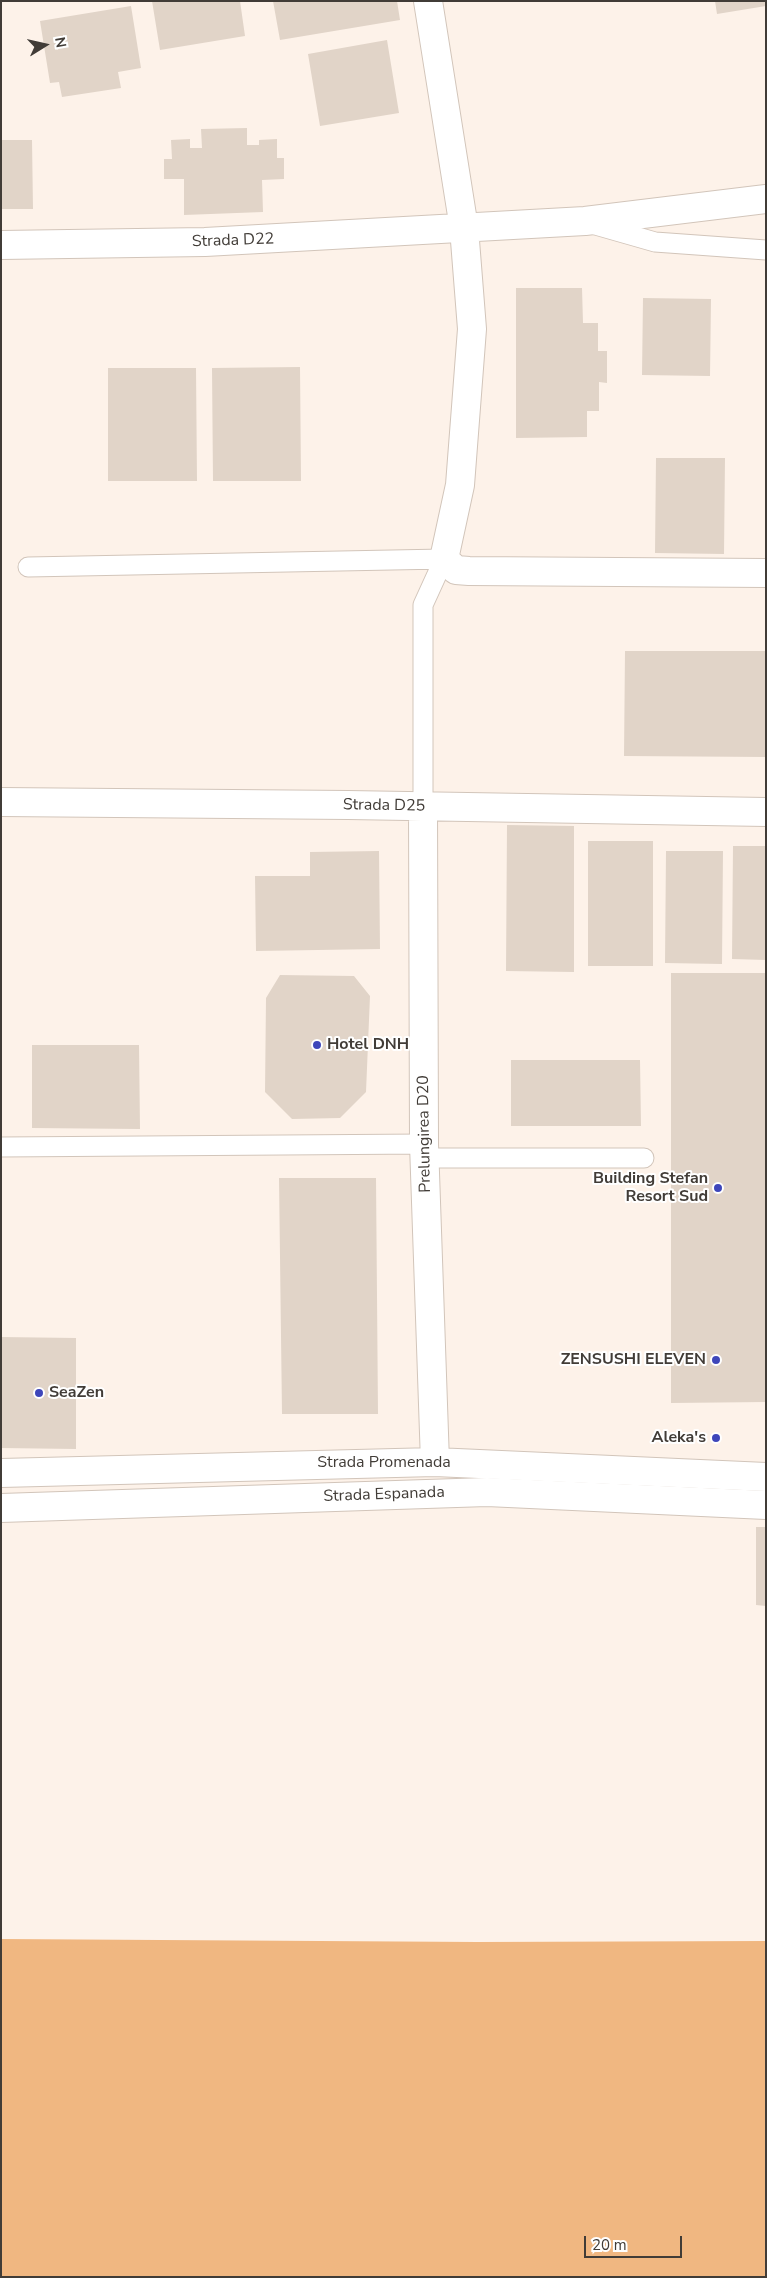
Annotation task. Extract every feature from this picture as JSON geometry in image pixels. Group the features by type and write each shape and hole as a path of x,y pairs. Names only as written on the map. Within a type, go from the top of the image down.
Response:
{"street":[{"path":"428,1 464,228 472,328 460,485 444,559 456,570 469,571 766,573"},
{"name":"Strada D22","path":"1,245 205,242 585,222 766,198"},
{"name":"Strada D25","path":"1,802 423,806 766,812"},
{"name":"Prelungirea D20","path":"423,806 424,1151 435,1462"},
{"name":"Strada Promenada","path":"1,1473 435,1462 766,1477"},
{"name":"Strada Espanada","path":"1,1508 487,1492 766,1505"}],"lane":[{"path":"585,222 655,242 766,250"},
{"path":"28,567 444,559 423,606 423,806"},
{"path":"1,1147 424,1151 644,1158"}],"shaded area":[{"path":"1,1939 478,1942 766,1941 766,2277 1,2277"}],"building":[{"path":"152,1 240,1 245,36 160,50"},
{"path":"273,1 397,1 400,20 280,40"},
{"path":"715,1 766,1 766,6 717,14"},
{"path":"131,6 141,68 118,72 121,88 62,97 59,82 50,83 40,21"},
{"path":"387,40 399,113 320,126 308,54"},
{"path":"247,128 247,145 259,145 259,140 277,139 277,158 284,158 284,179 262,180 263,212 184,215 184,179 164,179 164,159 172,159 171,140 190,139 190,148 202,148 201,129"},
{"path":"1,140 32,140 33,209 1,209"},
{"path":"516,288 582,288 583,323 598,323 598,351 607,351 607,383 599,382 599,411 587,411 587,437 516,438"},
{"path":"643,298 711,299 710,376 642,375"},
{"path":"300,367 301,481 213,481 212,368"},
{"path":"108,368 196,368 197,481 108,481"},
{"path":"656,458 725,458 724,554 655,553"},
{"path":"625,651 766,651 766,757 624,756"},
{"path":"507,825 574,826 574,972 506,971"},
{"path":"588,841 653,841 653,966 588,966"},
{"path":"733,846 766,846 766,960 732,959"},
{"path":"379,851 380,949 256,951 255,876 310,876 310,852"},
{"path":"666,851 723,851 722,964 665,963"},
{"name":"Building Stefan Resort Sud","path":"671,973 766,973 766,1402 671,1403"},
{"name":"Hotel DNH","path":"280,975 354,976 370,996 366,1092 340,1118 292,1119 265,1092 266,998"},
{"path":"32,1045 139,1045 140,1129 32,1128"},
{"path":"511,1060 640,1060 641,1126 511,1126"},
{"path":"279,1178 376,1178 378,1414 282,1414"},
{"name":"SeaZen","path":"1,1337 76,1338 76,1449 1,1448"},
{"path":"756,1527 766,1527 766,1606 756,1605"}],"place":[{"name":"Hotel DNH","path":"317,1045"},
{"name":"Building Stefan Resort Sud","path":"718,1188"},
{"name":"ZENSUSHI ELEVEN","path":"716,1360"},
{"name":"SeaZen","path":"39,1393"},
{"name":"Aleka's","path":"716,1438"}]}
